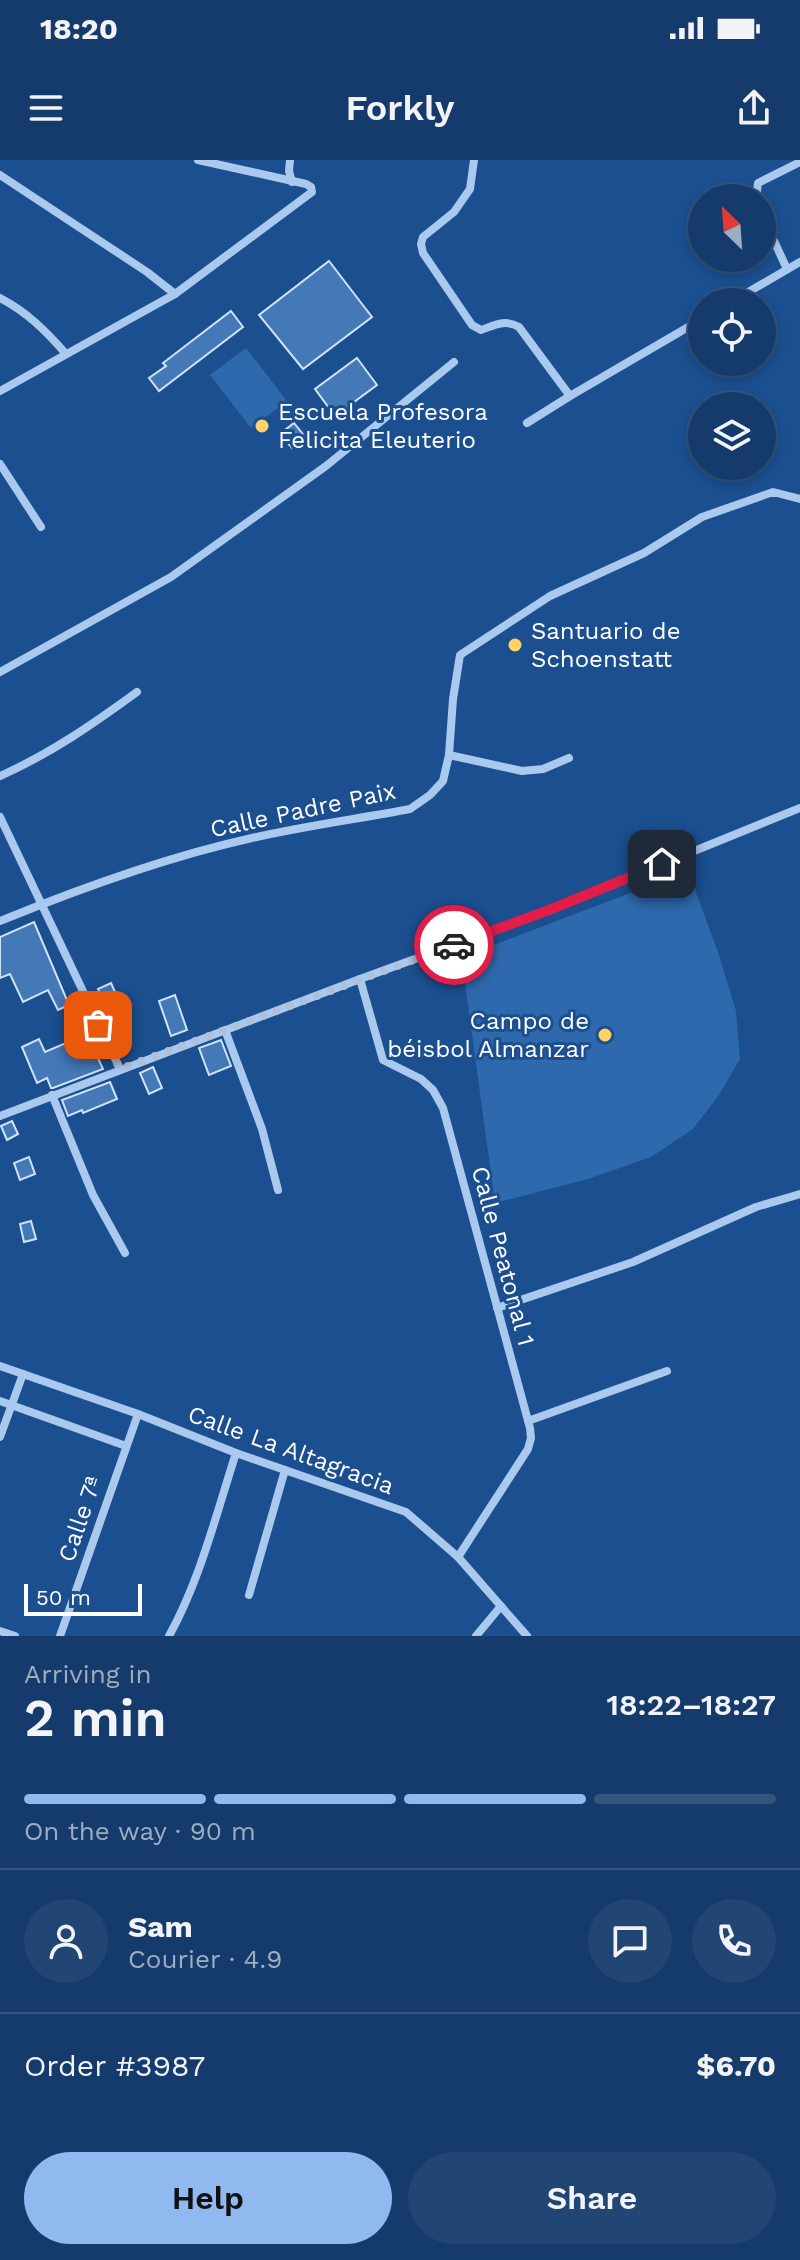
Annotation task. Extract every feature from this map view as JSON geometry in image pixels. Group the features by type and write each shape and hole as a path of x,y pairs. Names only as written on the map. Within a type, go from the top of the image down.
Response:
{"street":[{"path":"0,391 175,294 312,192 309,186 198,160"},
{"path":"290,160 292,182"},
{"path":"474,160 470,189 454,212 423,237 423,253 472,325 481,330 503,322 519,327 570,396"},
{"path":"758,184 800,162"},
{"path":"0,175 147,272 175,294"},
{"path":"776,245 787,269"},
{"path":"755,288 800,262"},
{"path":"0,298 22,309 66,354"},
{"path":"527,423 688,327"},
{"path":"0,672 171,577 326,466 454,362"},
{"path":"0,464 41,527"},
{"name":"Calle Padre Paix","path":"0,921 164,861 252,838 410,809 443,781 449,755 460,655 550,596 644,553 702,517 773,492 800,499"},
{"path":"0,776 34,761 137,692"},
{"path":"449,755 522,771 543,769 569,758"},
{"path":"0,1116 549,910 800,808"},
{"path":"0,817 120,1069"},
{"name":"Calle Peatonal 1","path":"360,979 383,1060 421,1079 433,1090 443,1108 531,1438 528,1449 458,1557"},
{"path":"225,1030 262,1129 278,1190"},
{"path":"52,1095 93,1195 125,1253"},
{"path":"497,1308 633,1262 756,1207 800,1194"},
{"name":"Calle La Altagracia","path":"0,1366 406,1512 458,1557 527,1636"},
{"path":"528,1421 667,1371"},
{"path":"0,1437 23,1374"},
{"path":"0,1401 126,1446"},
{"name":"Calle 7ª","path":"60,1636 138,1414"},
{"path":"169,1636 202,1558 236,1453"},
{"path":"249,1595 285,1470"},
{"path":"476,1636 501,1606"},
{"path":"0,1631 15,1636"}],"shaded area":[{"path":"246,348 287,401 251,428 210,375"},
{"name":"Campo de béisbol Almanzar","path":"688,871 736,1011 740,1059 719,1095 693,1129 651,1157 588,1179 495,1203 464,976 469,962 488,947"}],"building":[{"path":"329,261 372,317 303,369 259,315"},
{"path":"231,311 243,327 159,391 149,378 166,366 163,363"},
{"path":"357,358 377,385 335,416 315,389"},
{"path":"294,423 306,438 292,448 280,434"},
{"path":"34,922 69,1005 58,1010 48,990 23,1002 10,974 0,978 0,937"},
{"path":"111,983 122,1008 109,1013 98,989"},
{"path":"175,995 187,1030 171,1036 159,1001"},
{"path":"87,1034 103,1069 53,1088 47,1078 37,1083 22,1047 39,1039 45,1052"},
{"path":"221,1040 231,1066 209,1075 199,1048"},
{"path":"153,1067 162,1088 149,1094 140,1073"},
{"path":"110,1082 117,1099 68,1116 62,1100"},
{"path":"12,1121 18,1134 7,1140 1,1126"},
{"path":"29,1157 35,1174 20,1180 14,1163"},
{"path":"31,1221 36,1239 24,1242 20,1224"}],"way so far":[{"path":"98,1025 120,1069 454,945"}],"place":[{"name":"Escuela Profesora Felicita Eleuterio","path":"262,426"},
{"name":"Santuario de Schoenstatt","path":"515,645"},
{"name":"Campo de béisbol Almanzar","path":"605,1035"}],"route":[{"path":"454,945 662,864"}]}
